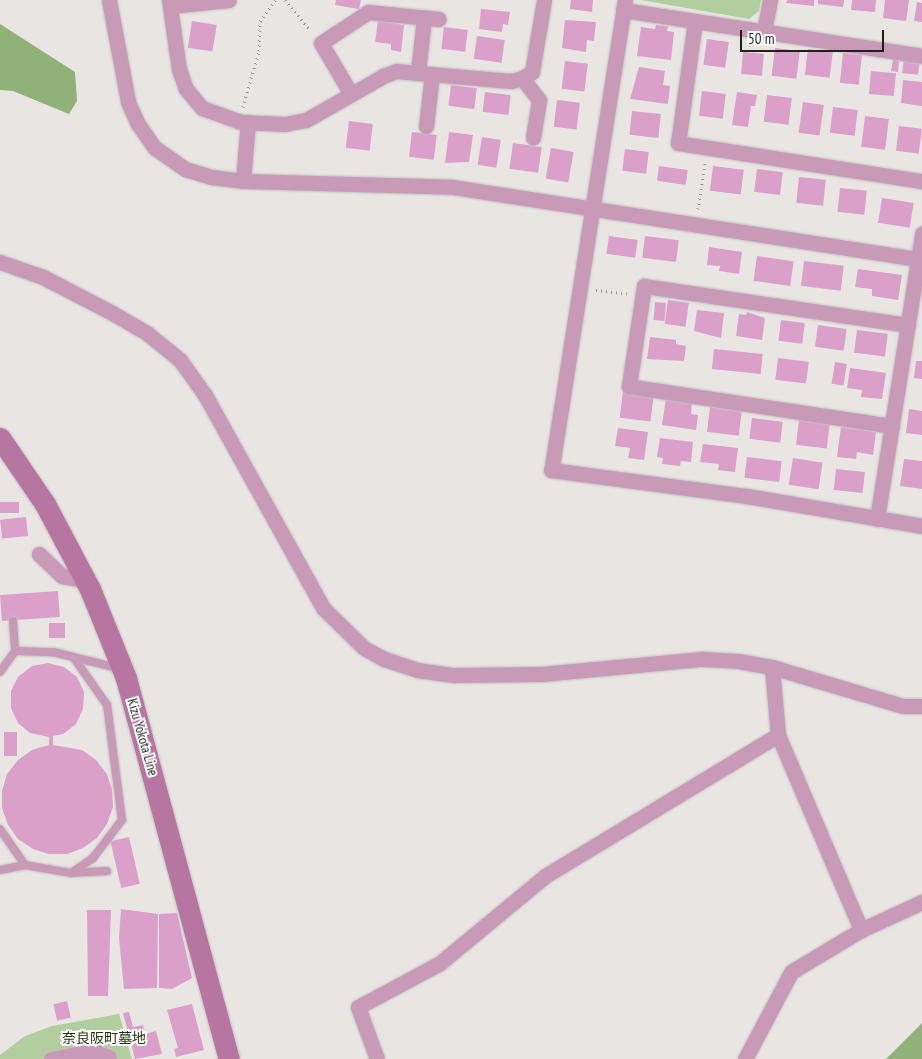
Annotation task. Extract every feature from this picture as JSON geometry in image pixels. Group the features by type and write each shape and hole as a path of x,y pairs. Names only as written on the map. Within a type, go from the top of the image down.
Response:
{"main road":[{"name":"Kizu Yokota Line","path":"0,438 8,463 45,504 85,580 122,670 172,843 229,1059"}],"street":[{"path":"109,0 128,102 146,137 155,148 185,170 211,177 243,181 453,187 920,260"},
{"path":"229,0 169,3 179,69 186,89 202,108 244,122 285,124 306,120 350,94 396,71 511,81 522,78 532,72 544,0"},
{"path":"764,31 770,0"},
{"path":"922,56 696,21 624,5 551,470 747,496 922,526"},
{"path":"350,94 321,43 368,12 432,19 425,73 426,126"},
{"path":"696,21 678,143 922,181"},
{"path":"522,78 539,100 533,138"},
{"path":"243,181 244,122"},
{"path":"877,519 920,260 922,234"},
{"path":"0,262 36,273 114,314 148,334 180,360 205,395 323,608 364,648 384,659 417,670 454,675 542,674 702,659 772,667 903,706 922,706"},
{"path":"892,426 629,386 644,286 908,325"},
{"path":"39,554 62,576 85,580"},
{"path":"772,667 778,735 861,930"},
{"path":"377,1059 358,1007 440,963 545,876 778,735"},
{"path":"745,1059 790,972 861,930 922,902"},
{"path":"52,1059 93,1051 109,1057"}],"lane":[{"path":"0,672 15,651 13,621"},
{"path":"15,651 53,652 122,670"},
{"path":"71,873 93,858 122,820 107,705 74,658"},
{"path":"0,829 25,865"},
{"path":"0,870 25,865 71,873 107,871"}],"path":[{"path":"244,122 259,51 259,26 275,0"},
{"path":"285,0 321,43"},
{"path":"698,210 708,148"},
{"path":"593,289 643,296"}],"green space":[{"path":"641,0 761,0 759,11 749,19"},
{"path":"0,24 75,72 77,101 69,114 13,91 0,90"},
{"name":"奈良阪町墓地","path":"119,1014 132,1059 0,1059 0,1055 25,1036 52,1026"},
{"path":"922,1023 922,1059 886,1059"}],"building":[{"path":"336,0 361,0 359,9 335,5"},
{"path":"571,0 593,0 592,12 570,9"},
{"path":"787,0 814,0 814,6 786,3"},
{"path":"818,0 844,0 843,7 818,4"},
{"path":"852,0 876,0 875,12 851,10"},
{"path":"885,0 909,0 906,21 883,18"},
{"path":"917,2 922,3 922,22 914,21"},
{"path":"481,9 510,12 508,25 503,24 502,32 479,29"},
{"path":"565,20 596,22 594,41 587,40 586,52 562,48"},
{"path":"192,21 217,25 212,52 188,48"},
{"path":"378,21 404,25 401,52 391,50 391,44 375,42"},
{"path":"656,25 668,26 667,31 674,32 671,60 637,56 641,27 655,29"},
{"path":"444,27 468,30 465,52 441,49"},
{"path":"477,36 505,40 502,63 474,59"},
{"path":"707,39 729,42 725,68 703,65"},
{"path":"775,48 800,51 796,79 772,76"},
{"path":"808,49 833,52 830,78 805,75"},
{"path":"743,52 764,54 762,76 741,74"},
{"path":"843,53 862,55 859,85 840,83"},
{"path":"904,58 920,60 918,75 902,73"},
{"path":"893,59 899,60 898,72 891,71"},
{"path":"565,61 588,64 584,92 562,89"},
{"path":"639,67 665,71 663,85 670,86 668,104 630,99"},
{"path":"871,71 896,73 894,96 869,94"},
{"path":"903,80 922,82 922,106 901,103"},
{"path":"451,85 477,88 474,109 448,106"},
{"path":"702,91 726,94 723,119 699,116"},
{"path":"485,92 511,95 508,115 483,112"},
{"path":"737,92 757,95 755,106 751,106 748,127 732,125"},
{"path":"767,95 792,98 789,125 764,122"},
{"path":"557,100 580,103 577,130 554,127"},
{"path":"803,102 824,105 819,136 799,133"},
{"path":"833,107 858,110 855,136 830,133"},
{"path":"632,111 661,114 658,138 629,135"},
{"path":"865,116 889,119 885,150 861,147"},
{"path":"349,121 373,124 370,151 346,148"},
{"path":"899,126 922,129 919,154 896,151"},
{"path":"412,132 437,135 434,160 409,157"},
{"path":"449,132 473,135 469,162 445,163"},
{"path":"482,137 501,140 496,168 478,165"},
{"path":"513,143 542,147 538,173 509,169"},
{"path":"551,148 574,152 568,183 546,179"},
{"path":"625,149 649,152 646,174 622,171"},
{"path":"659,166 688,170 686,185 657,181"},
{"path":"713,166 744,170 741,195 710,191"},
{"path":"757,169 783,172 780,195 754,192"},
{"path":"799,177 826,180 823,206 796,203"},
{"path":"840,188 867,191 864,215 837,212"},
{"path":"882,198 914,203 910,228 878,223"},
{"path":"609,236 638,240 635,258 606,254"},
{"path":"645,236 679,240 676,262 642,258"},
{"path":"709,247 742,252 739,274 719,271 720,266 707,265"},
{"path":"757,256 794,261 790,286 754,281"},
{"path":"804,261 844,266 841,291 801,286"},
{"path":"858,269 902,275 898,300 872,296 872,289 855,287"},
{"path":"668,300 689,303 685,327 665,324"},
{"path":"655,302 666,303 664,321 653,320"},
{"path":"697,310 724,313 721,338 694,331"},
{"path":"747,312 765,318 762,340 736,336 739,314 746,315"},
{"path":"781,320 805,323 802,344 778,341"},
{"path":"818,325 847,329 844,351 815,347"},
{"path":"857,330 888,334 885,357 854,353"},
{"path":"650,337 676,340 676,344 686,346 684,361 647,359"},
{"path":"714,349 763,354 761,374 712,369"},
{"path":"778,358 809,362 806,384 775,380"},
{"path":"916,361 922,361 922,379 914,378"},
{"path":"835,362 847,364 843,386 832,384"},
{"path":"850,368 886,373 882,399 861,397 862,390 847,388"},
{"path":"623,391 654,395 650,422 620,418"},
{"path":"666,398 692,402 691,414 698,415 696,430 662,425"},
{"path":"710,407 742,411 739,436 707,432"},
{"path":"909,409 922,411 922,435 906,433"},
{"path":"752,418 783,422 780,443 749,439"},
{"path":"799,420 830,424 827,449 796,445"},
{"path":"841,427 876,432 873,455 857,452 856,459 837,457"},
{"path":"618,428 648,432 644,460 628,458 630,448 615,446"},
{"path":"660,438 693,442 691,462 681,461 680,466 662,464 663,458 657,457"},
{"path":"703,444 738,448 735,472 718,470 719,464 700,462"},
{"path":"747,457 782,461 779,482 744,478"},
{"path":"793,458 823,463 818,489 789,485"},
{"path":"904,459 922,461 922,489 900,486"},
{"path":"836,469 865,472 863,493 834,490"},
{"path":"0,502 19,502 19,513 0,513"},
{"path":"26,517 28,536 2,539 0,520"},
{"path":"58,591 60,617 2,621 0,595"},
{"path":"49,623 65,623 65,638 49,638"},
{"path":"48,663 64,667 77,677 84,692 83,709 76,724 63,734 53,736 53,745 82,750 96,760 107,774 112,790 113,807 107,824 97,838 83,848 67,854 49,854 33,849 18,839 8,825 2,808 2,791 7,774 18,760 32,750 49,745 49,737 30,733 18,723 11,708 11,691 18,677 32,666"},
{"path":"4,732 17,732 17,756 4,756"},
{"path":"129,837 140,884 121,888 110,841"},
{"path":"121,909 158,914 157,988 124,989 119,938"},
{"path":"87,910 111,910 108,996 88,996"},
{"path":"177,913 192,978 172,989 159,988 159,914"},
{"path":"67,1001 71,1018 57,1021 53,1004"},
{"path":"192,1004 204,1050 176,1057 174,1049 178,1048 167,1010"},
{"path":"129,1012 133,1027 143,1025 145,1034 156,1031 162,1054 135,1059 123,1013"}]}
